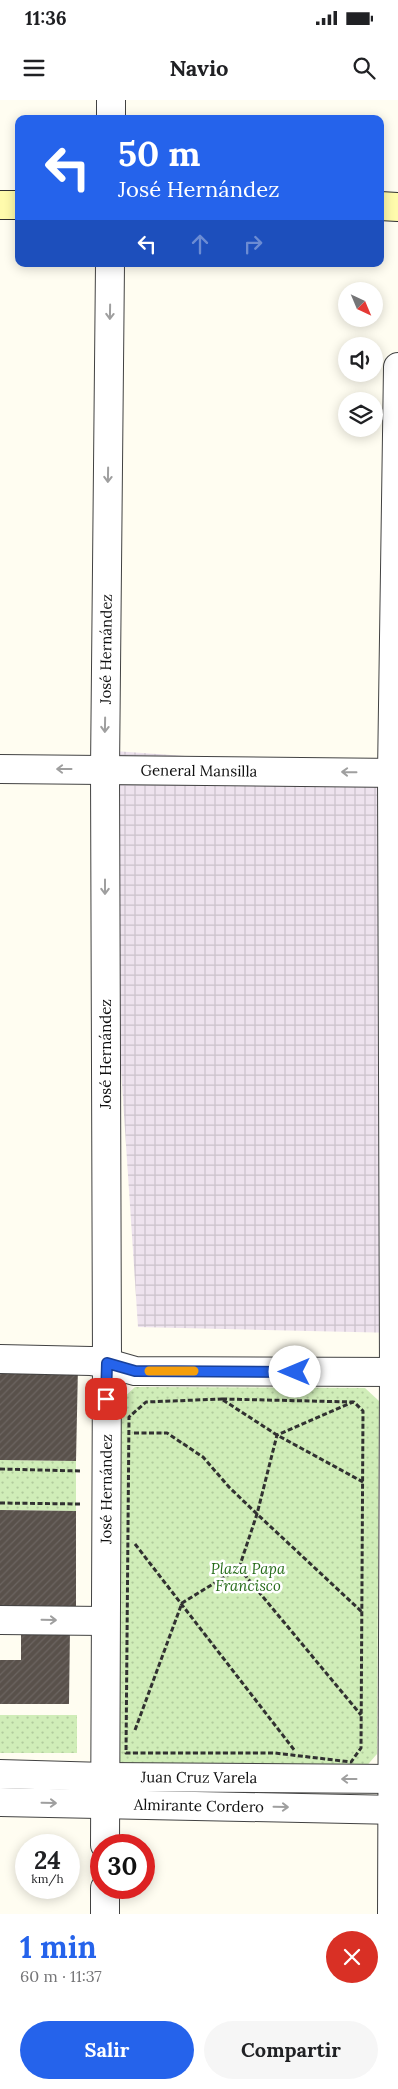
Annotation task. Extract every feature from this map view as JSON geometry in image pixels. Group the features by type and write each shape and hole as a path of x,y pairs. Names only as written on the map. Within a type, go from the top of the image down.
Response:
{"street":[{"path":"111,100 111,115"},
{"path":"0,205 15,205"},
{"path":"384,206 398,206"},
{"name":"José Hernández","path":"105,1834 105,1804 116,1769 104,1621 107,1363 105,770 110,267"},
{"path":"392,1914 395,1810 395,773 398,367"},
{"name":"General Mansilla","path":"0,769 395,773"},
{"path":"0,1359 91,1361 107,1363 135,1371 396,1372"},
{"path":"0,1620 104,1621"},
{"name":"Juan Cruz Varela","path":"0,1774 116,1769 395,1779"},
{"name":"Almirante Cordero","path":"0,1802 395,1810"},
{"path":"105,1899 105,1914"}],"path":[{"path":"277,1435 360,1398"},
{"path":"222,1399 277,1435 363,1482"},
{"path":"222,1399 354,1402 363,1411 361,1748 351,1762 275,1753 116,1769 128,1535 129,1417 146,1402 222,1399"},
{"path":"128,1433 167,1433 203,1456 229,1487 362,1612"},
{"path":"116,1769 182,1603 239,1568 257,1514 277,1435"},
{"path":"0,1469 106,1471"},
{"path":"0,1503 106,1504"},
{"path":"128,1535 299,1756"},
{"path":"239,1568 361,1715"}],"shaded area":[{"path":"100,750 398,771 398,1333 138,1327"}],"green space":[{"name":"Plaza Papa Francisco","path":"135,1387 365,1388 379,1401 377,1754 363,1770 116,1767 120,1401"},
{"path":"0,1460 76,1461 76,1511 0,1510"},
{"path":"0,1715 77,1715 77,1753 0,1753"}],"building":[{"path":"0,1365 78,1366 76,1461 0,1460"},
{"path":"0,1510 76,1511 76,1607 0,1606"},
{"path":"21,1628 70,1628 69,1704 0,1704 0,1660 21,1660"}],"slow traffic":[{"path":"149,1371 194,1371"}],"route":[{"path":"106,1399 107,1363 135,1371 295,1372"}]}
